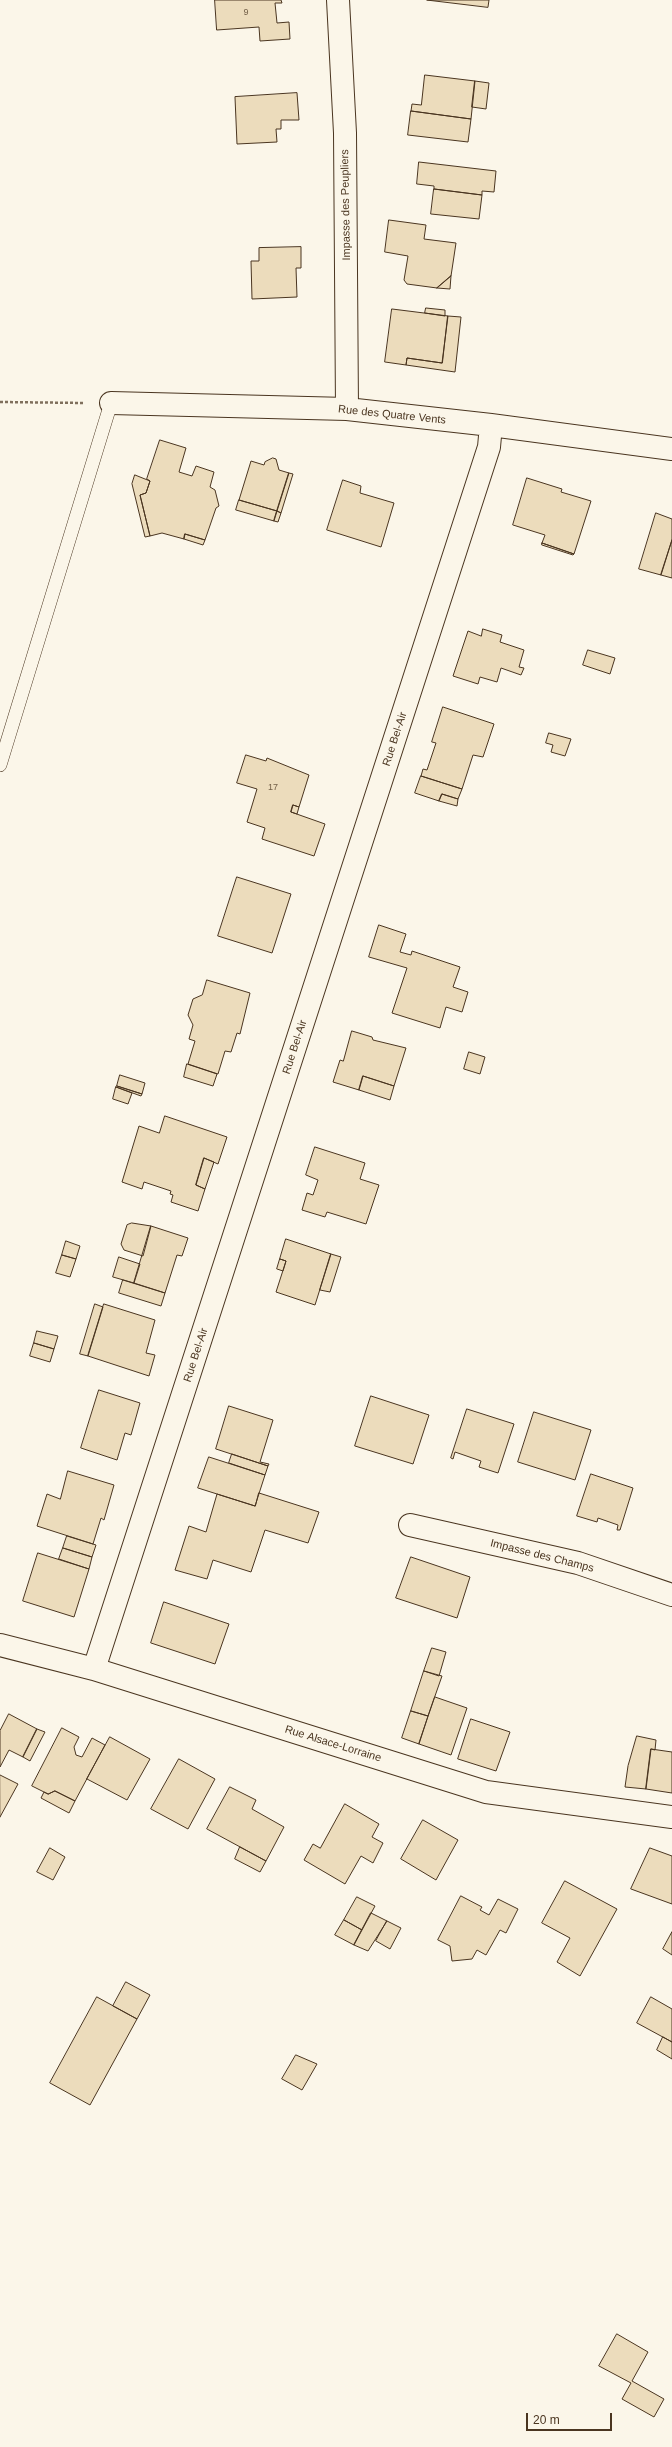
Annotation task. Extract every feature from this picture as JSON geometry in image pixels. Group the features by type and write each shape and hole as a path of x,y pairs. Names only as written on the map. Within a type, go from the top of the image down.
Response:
{"street":[{"name":"Impasse des Peupliers","path":"338,0 345,133 347,409"},
{"name":"Rue des Quatre Vents","path":"111,403 347,409 491,425 672,449"},
{"name":"Rue Bel-Air","path":"94,1668 487,454 491,425"},
{"name":"Impasse des Champs","path":"410,1525 578,1563 672,1595"},
{"name":"Rue Alsace-Lorraine","path":"0,1645 94,1668 486,1792 672,1817"}],"lane":[{"path":"0,765 111,403"}],"path":[{"path":"0,402 111,403"}],"building":[{"path":"215,0 281,0 282,3 275,3 277,23 289,22 290,39 260,41 259,27 217,30"},
{"path":"427,0 489,0 488,7"},
{"path":"425,75 475,81 471,119 411,111 412,104 421,105"},
{"path":"475,81 489,83 486,109 472,107"},
{"path":"297,93 299,120 281,120 281,129 276,129 277,142 237,144 235,97"},
{"path":"411,111 471,119 468,142 408,135"},
{"path":"419,162 496,171 494,192 482,191 482,195 434,189 434,186 417,184"},
{"path":"434,189 482,195 479,219 431,214"},
{"path":"389,220 426,225 424,239 456,243 451,276 437,288 407,284 404,280 408,256 385,252"},
{"path":"301,247 301,268 296,268 297,297 252,299 251,261 259,261 259,248"},
{"path":"451,276 450,289 437,288"},
{"path":"426,308 445,310 445,316 425,313"},
{"path":"392,309 448,316 442,363 407,358 406,365 385,362"},
{"path":"448,316 461,317 455,372 406,365 407,358 442,363"},
{"path":"160,440 186,448 179,472 192,476 196,466 214,472 210,487 215,490 219,506 216,508 205,540 185,534 184,539 162,533 150,536 140,495 146,493 150,481 147,479"},
{"path":"273,458 276,459 279,470 289,473 277,511 239,500 251,461 264,465 265,462"},
{"path":"289,473 293,474 281,513 277,511"},
{"path":"135,475 150,481 146,493 140,495 150,536 145,537 132,484"},
{"path":"527,478 562,489 561,492 591,501 574,554 542,543 545,535 513,525"},
{"path":"343,480 361,486 360,493 394,503 381,547 327,530"},
{"path":"239,500 277,511 274,521 236,510"},
{"path":"277,511 281,513 278,522 274,521"},
{"path":"656,513 672,519 672,540 661,575 639,569"},
{"path":"185,534 205,540 203,545 184,539"},
{"path":"672,540 672,578 661,575"},
{"path":"542,543 574,554 573,555 542,545"},
{"path":"483,629 502,635 500,642 524,650 519,667 524,668 521,675 501,668 497,682 480,677 478,684 453,676 468,631 481,636"},
{"path":"588,650 615,658 610,674 583,665"},
{"path":"443,707 494,724 483,757 473,755 462,789 421,776 423,769 427,770 436,743 432,742"},
{"path":"549,733 571,739 565,756 551,752 553,745 546,743"},
{"path":"246,755 266,761 267,758 309,775 299,807 293,805 291,812 325,824 314,856 262,839 265,828 247,822 257,789 237,783"},
{"path":"421,776 462,789 458,799 442,794 439,801 415,793"},
{"path":"442,794 458,799 457,806 439,801"},
{"path":"293,805 299,807 297,814 291,812"},
{"path":"237,877 291,894 272,953 218,936"},
{"path":"379,925 406,934 400,952 411,955 412,951 460,967 453,987 468,992 462,1012 446,1007 440,1028 392,1013 407,968 369,957"},
{"path":"207,980 250,993 240,1034 237,1033 231,1052 225,1051 218,1074 188,1064 195,1041 189,1039 193,1025 188,1015 193,999 202,995"},
{"path":"352,1031 372,1037 373,1040 406,1048 394,1086 363,1076 359,1090 333,1082 340,1060 343,1061"},
{"path":"469,1052 485,1057 480,1074 464,1069"},
{"path":"187,1064 217,1074 213,1086 184,1077"},
{"path":"120,1075 145,1083 142,1094 117,1086"},
{"path":"363,1076 394,1086 390,1100 359,1090"},
{"path":"117,1086 142,1094 141,1096 116,1087"},
{"path":"116,1087 132,1093 128,1104 113,1099"},
{"path":"165,1116 227,1137 218,1164 204,1158 196,1185 205,1189 198,1211 171,1202 173,1195 170,1194 171,1191 144,1182 142,1189 122,1182 139,1126 159,1133"},
{"path":"315,1147 365,1163 360,1179 379,1185 366,1224 327,1212 325,1217 302,1210 307,1193 313,1195 318,1180 306,1175"},
{"path":"204,1158 214,1162 205,1189 196,1185"},
{"path":"132,1223 151,1226 143,1256 124,1250 121,1244 127,1225"},
{"path":"151,1226 188,1238 182,1256 177,1255 165,1293 134,1283"},
{"path":"286,1239 331,1254 315,1305 276,1292 286,1261 280,1259"},
{"path":"66,1241 80,1246 76,1259 62,1255"},
{"path":"331,1254 341,1257 330,1292 320,1290"},
{"path":"62,1255 76,1259 70,1277 56,1273"},
{"path":"119,1257 140,1264 134,1283 113,1277"},
{"path":"280,1259 286,1261 283,1271 277,1269"},
{"path":"123,1280 165,1293 161,1306 119,1293"},
{"path":"95,1304 103,1307 88,1356 80,1354"},
{"path":"104,1304 155,1320 146,1353 155,1355 149,1376 88,1356"},
{"path":"37,1331 58,1336 54,1349 34,1343"},
{"path":"34,1343 54,1349 50,1362 30,1356"},
{"path":"99,1390 140,1403 131,1435 125,1433 117,1460 81,1448"},
{"path":"371,1396 429,1415 413,1464 355,1446"},
{"path":"229,1406 273,1420 260,1462 269,1464 268,1466 216,1449"},
{"path":"467,1409 514,1424 498,1473 479,1467 481,1461 455,1452 453,1459 451,1458"},
{"path":"534,1412 591,1430 575,1480 518,1462"},
{"path":"232,1454 268,1466 265,1475 229,1463"},
{"path":"209,1457 265,1475 255,1506 198,1488"},
{"path":"68,1471 114,1485 104,1520 101,1518 93,1544 37,1526 47,1494 60,1499"},
{"path":"591,1474 633,1488 620,1530 617,1530 618,1525 598,1518 597,1522 577,1516"},
{"path":"259,1493 319,1512 308,1543 265,1530 251,1572 213,1560 207,1579 175,1570 189,1526 206,1532 217,1494 255,1506"},
{"path":"67,1536 96,1545 92,1557 63,1548"},
{"path":"63,1548 92,1557 89,1569 59,1559"},
{"path":"38,1553 89,1569 74,1617 23,1601"},
{"path":"411,1557 470,1577 457,1618 396,1598"},
{"path":"164,1602 229,1624 215,1664 151,1643"},
{"path":"432,1648 446,1652 439,1676 424,1671"},
{"path":"424,1671 442,1676 428,1716 411,1711"},
{"path":"435,1697 467,1708 451,1755 419,1744"},
{"path":"411,1711 428,1716 419,1744 402,1738"},
{"path":"9,1714 37,1729 23,1757 9,1750 0,1767 0,1731"},
{"path":"471,1719 510,1732 496,1771 458,1759"},
{"path":"62,1728 79,1737 74,1747 76,1755 82,1757 92,1738 105,1745 75,1801 55,1791 48,1794 32,1786"},
{"path":"37,1729 45,1732 30,1761 23,1757"},
{"path":"637,1736 656,1740 655,1750 651,1749 646,1789 625,1787 628,1766"},
{"path":"110,1737 150,1759 127,1800 87,1779"},
{"path":"651,1749 672,1752 672,1793 646,1789"},
{"path":"179,1759 215,1779 188,1829 151,1809"},
{"path":"0,1775 18,1784 0,1817"},
{"path":"230,1787 256,1800 252,1809 284,1827 266,1861 207,1829"},
{"path":"55,1791 75,1801 69,1813 41,1798 44,1792 48,1794"},
{"path":"345,1804 379,1824 372,1837 383,1843 373,1863 361,1856 345,1884 304,1860 313,1844 320,1848"},
{"path":"423,1820 458,1840 436,1880 401,1859"},
{"path":"240,1847 266,1861 260,1872 235,1859"},
{"path":"50,1848 65,1857 53,1880 37,1872"},
{"path":"650,1848 672,1856 672,1904 631,1889"},
{"path":"565,1881 617,1909 580,1976 557,1962 570,1938 542,1923"},
{"path":"461,1896 482,1907 480,1910 489,1915 498,1899 518,1909 506,1933 500,1930 486,1955 477,1950 472,1959 452,1961 450,1946 438,1940"},
{"path":"357,1897 375,1906 362,1930 344,1920"},
{"path":"371,1913 387,1921 368,1951 354,1945"},
{"path":"344,1920 362,1930 354,1945 335,1935"},
{"path":"387,1921 401,1928 390,1949 376,1941"},
{"path":"672,1932 672,1955 663,1949"},
{"path":"126,1982 150,1995 137,2019 113,2006"},
{"path":"97,1997 137,2019 90,2105 50,2083"},
{"path":"651,1997 672,2009 672,2042 637,2023"},
{"path":"663,2037 672,2042 672,2059 657,2050"},
{"path":"296,2055 317,2064 302,2090 282,2079"},
{"path":"617,2334 648,2352 632,2381 664,2399 654,2417 622,2399 631,2383 599,2366"}]}
